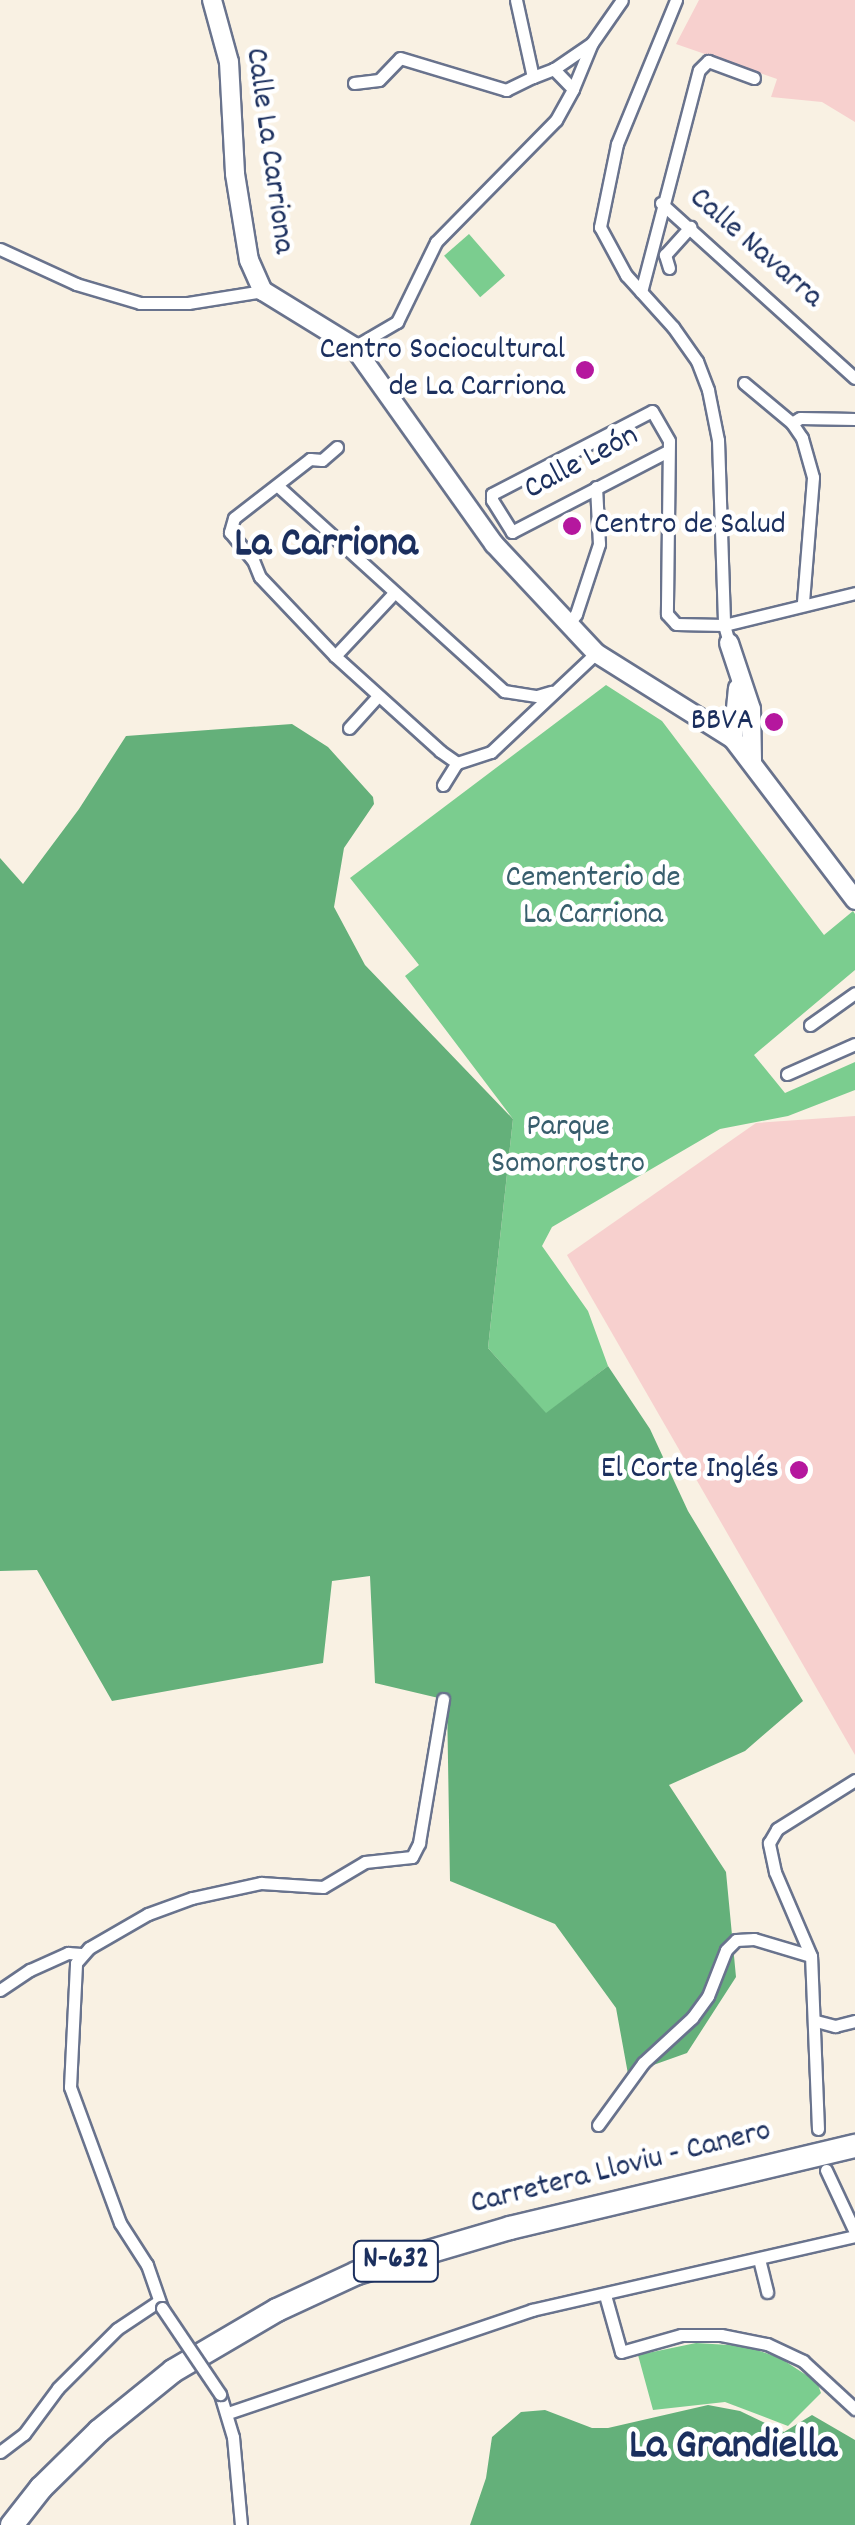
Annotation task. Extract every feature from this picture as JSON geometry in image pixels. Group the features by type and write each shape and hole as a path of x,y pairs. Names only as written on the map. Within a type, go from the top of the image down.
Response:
{"highway":[{"name":"Carretera Lloviu - Canero","path":"12,2525 41,2488 99,2430 173,2371 277,2310 357,2273 510,2228 855,2146"}],"main road":[{"name":"Calle La Carriona","path":"212,0 229,62 234,174 249,260 264,291 354,348 494,544 596,653 733,739 855,900"},
{"path":"726,634 740,700 733,739"},
{"path":"726,634 751,710 752,761"}],"street":[{"path":"516,0 533,76"},
{"path":"354,348 397,322 436,242 556,120 592,43 622,0"},
{"path":"676,0 617,144 600,227 610,249 640,292 697,361 714,413 726,634"},
{"path":"354,83 379,80 400,58 506,90 554,69 592,43"},
{"path":"640,292 699,70 708,61 754,78"},
{"path":"554,69 573,89"},
{"name":"Calle Navarra","path":"661,204 855,378"},
{"path":"669,268 665,255 690,227"},
{"path":"0,248 76,284 140,303 188,303 264,291"},
{"path":"744,384 792,423 802,438 813,477 803,602"},
{"name":"Calle León","path":"646,413 656,413 669,441 668,450 512,532 492,494 646,413"},
{"path":"792,423 800,418 855,419"},
{"path":"338,447 322,460 310,459 234,518 230,532 253,560 260,577 335,656 457,762 471,762 491,752 596,653"},
{"path":"668,450 667,614 676,624 726,634 803,602 855,593"},
{"path":"278,487 504,692 537,696 554,691"},
{"path":"568,625 576,614 599,544 596,487"},
{"path":"494,544 512,532"},
{"path":"335,656 394,592"},
{"path":"349,728 378,696"},
{"path":"443,785 457,762"},
{"path":"810,1025 855,993"},
{"path":"787,1074 855,1044"},
{"path":"0,1990 42,1964 68,1953 81,1954 148,1914 192,1898 261,1884 323,1887 365,1862 412,1856 419,1843 443,1699"},
{"path":"818,2130 811,1956 774,1872 769,1843 776,1829 855,1780"},
{"path":"598,2125 643,2063 692,2018 708,1996 726,1950 736,1940 754,1938 811,1956"},
{"path":"81,1954 72,1997 70,2086 120,2224 146,2266 160,2304 228,2412 240,2525"},
{"path":"816,2022 835,2026 855,2021"},
{"path":"228,2412 466,2330 855,2234 826,2170"},
{"path":"759,2259 767,2292"},
{"path":"605,2295 621,2352 681,2335 721,2335 766,2344 803,2361 855,2410"},
{"path":"0,2452 24,2434 58,2388 117,2329 160,2304"}],"shaded area":[{"path":"699,0 855,0 855,122 822,102 771,97 777,79 676,44"},
{"path":"855,1116 855,1755 567,1255 756,1123"}],"green space":[{"path":"469,234 505,276 480,297 444,256"},
{"name":"Cementerio de La Carriona","path":"606,685 662,721 824,935 853,911 855,914 855,970 754,1055 785,1093 855,1062 855,1090 788,1116 720,1129 552,1227 542,1246 588,1311 608,1366 546,1414 488,1348 513,1119 405,976 419,965 350,878"},
{"path":"292,724 328,747 373,797 374,804 344,848 334,907 365,965 513,1119 488,1348 546,1413 608,1366 650,1429 688,1511 803,1701 745,1751 669,1785 726,1872 736,1977 687,2053 628,2074 616,2008 555,1924 450,1881 447,1700 375,1683 370,1576 332,1581 323,1663 112,1701 37,1570 0,1571 0,858 23,884 79,809 126,736"},
{"path":"696,2343 745,2346 780,2358 817,2382 821,2393 788,2426 725,2402 653,2410 638,2355"},
{"path":"708,2405 740,2411 784,2432 812,2415 855,2440 855,2525 470,2525 486,2478 492,2437 521,2412 545,2410 592,2428 608,2428"}],"place":[{"name":"Centro Sociocultural de La Carriona","path":"585,370"},
{"name":"Centro de Salud","path":"572,526"},
{"name":"BBVA","path":"774,722"},
{"name":"El Corte Inglés","path":"799,1470"}],"district":[{"name":"La Carriona","path":"326,546"},
{"name":"La Grandiella","path":"733,2448"}],"park label":[{"name":"Parque Somorrostro","path":"568,1148"}]}
